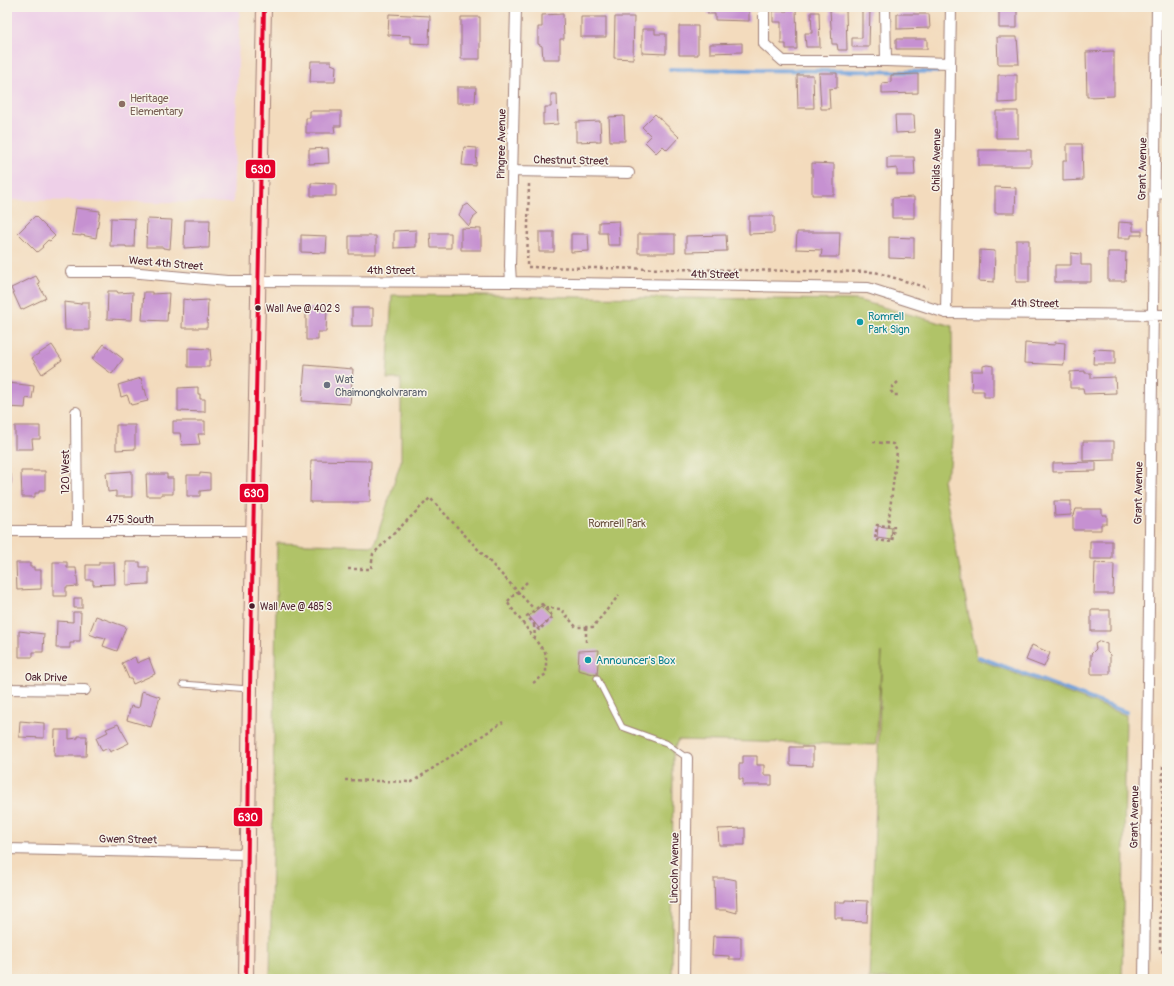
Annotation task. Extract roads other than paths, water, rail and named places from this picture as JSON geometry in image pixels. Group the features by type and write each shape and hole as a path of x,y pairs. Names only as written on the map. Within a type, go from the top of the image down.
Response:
{"main road":[{"path":"246,979 250,689 264,7"}],"street":[{"name":"Pingree Avenue","path":"511,282 510,266 516,7"},
{"path":"764,7 764,44 783,61 886,61 950,63"},
{"path":"885,7 886,61"},
{"name":"Childs Avenue","path":"946,313 951,7"},
{"name":"Grant Avenue","path":"1144,979 1157,7"},
{"name":"Chestnut Street","path":"512,171 629,173"},
{"path":"1154,194 1167,193"},
{"name":"West 4th Street","path":"71,272 128,272 220,280 258,281"},
{"name":"4th Street","path":"258,281 511,282 868,288 946,313 1167,315"},
{"name":"120 West","path":"76,412 77,531"},
{"name":"475 South","path":"7,531 254,531"},
{"name":"Oak Drive","path":"7,689 85,690"},
{"name":"Lincoln Avenue","path":"684,979 687,758"},
{"name":"Gwen Street","path":"7,849 248,854"}],"lane":[{"path":"597,678 622,726 666,742 687,758"},
{"path":"183,684 250,689"}],"waterway":[{"path":"670,69 937,72"},
{"path":"979,657 1126,712"}],"place":[{"name":"Heritage Elementary","path":"122,104"},
{"name":"Wall Ave @ 402 S","path":"258,308"},
{"name":"Romrell Park Sign","path":"860,322"},
{"name":"Wat Chaimongkolvraram","path":"327,385"},
{"name":"Wall Ave @ 485 S","path":"252,606"},
{"name":"Announcer's Box","path":"588,660"}],"park label":[{"name":"Romrell Park","path":"617,523"}]}
